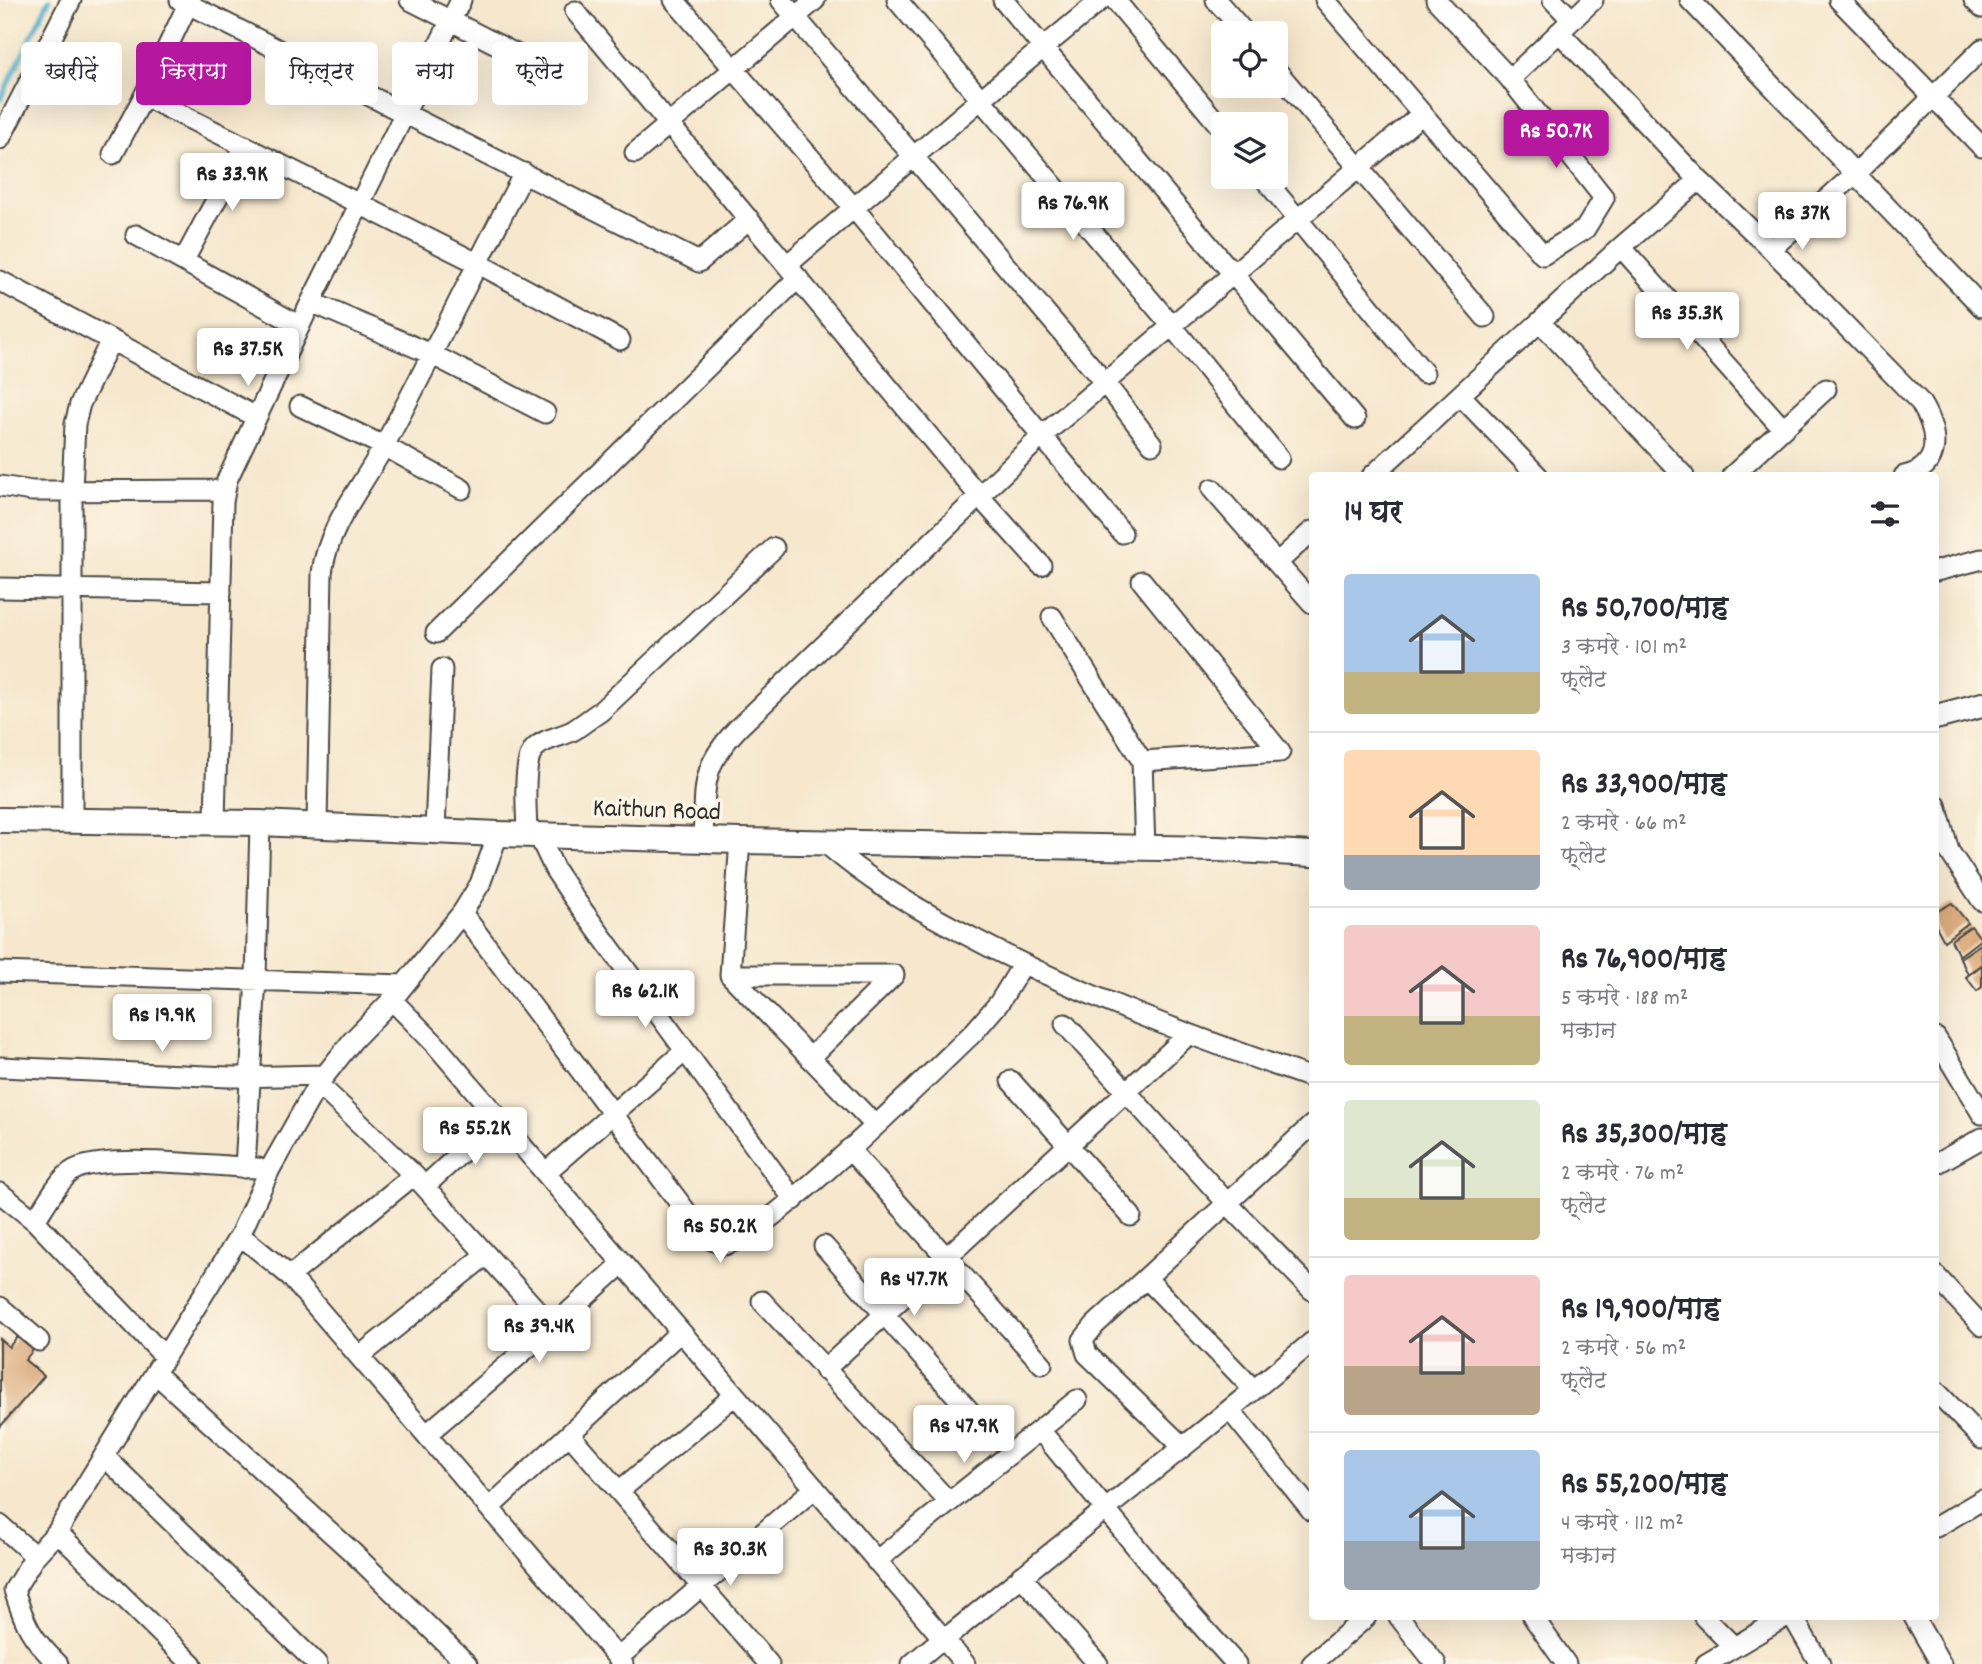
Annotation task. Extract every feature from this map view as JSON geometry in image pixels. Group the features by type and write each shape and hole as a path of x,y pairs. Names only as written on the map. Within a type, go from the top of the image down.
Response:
{"street":[{"path":"0,139 71,0"},
{"path":"410,0 494,42"},
{"path":"215,822 224,490 233,464 311,302 461,0"},
{"path":"674,0 853,207 1044,435 1122,533"},
{"path":"781,0 1105,383 1152,444"},
{"path":"635,153 815,0"},
{"path":"897,0 1172,326 1279,458"},
{"path":"1003,0 1355,419"},
{"path":"436,633 853,207 1101,0"},
{"path":"1115,0 1211,116"},
{"path":"1216,0 1234,21"},
{"path":"1325,0 1543,255 1585,229 1604,198 1510,79 1436,0"},
{"path":"1553,0 1565,26 1699,180 1771,249 1911,392 1926,412 1934,443 1932,459 1927,466 1913,472"},
{"path":"1510,79 1593,0"},
{"path":"1690,0 1982,307"},
{"path":"1839,0 1982,147"},
{"path":"1974,0 1982,8"},
{"path":"168,42 186,1 699,262 749,219"},
{"path":"575,11 979,496 1041,565"},
{"path":"1771,249 1856,173 1982,49"},
{"path":"1288,84 1485,317"},
{"path":"113,154 139,105"},
{"path":"162,105 477,263 620,340"},
{"path":"703,839 706,779 722,745 1044,435 1422,114"},
{"path":"184,260 244,146"},
{"path":"317,824 324,561 331,539 384,446 524,173"},
{"path":"1377,472 1621,247 1699,180"},
{"path":"1273,189 1424,373"},
{"path":"136,234 300,326"},
{"path":"1621,247 1783,429"},
{"path":"0,281 256,417"},
{"path":"311,302 431,354 545,414"},
{"path":"1540,322 1680,472"},
{"path":"72,821 72,491 77,414 111,340"},
{"path":"1736,472 1826,389"},
{"path":"1461,395 1534,472"},
{"path":"300,406 384,446 463,489"},
{"path":"0,486 16,490 72,491 224,490"},
{"path":"1212,489 1309,600"},
{"path":"1277,563 1309,534"},
{"path":"774,548 601,711 573,731 533,749 528,758 527,769 532,834 572,897 794,1200"},
{"path":"1939,570 1982,559"},
{"path":"1142,581 1280,752 1142,761"},
{"path":"0,588 221,592"},
{"path":"1052,617 1142,761 1145,848"},
{"path":"435,830 442,669"},
{"path":"1939,716 1982,705"},
{"path":"1939,816 1949,851 1982,901"},
{"name":"Kaithun Road","path":"0,820 260,822 498,834 1309,854"},
{"path":"245,1168 256,978 260,822"},
{"path":"58,1664 33,1638 25,1624 14,1590 35,1556 57,1532 240,1235 270,1169 321,1080 462,913 480,884 498,834"},
{"path":"740,841 730,975 875,1125"},
{"path":"823,841 850,865 890,893 1023,964 1105,1002 1188,1035 1309,1077"},
{"path":"462,913 697,1226 717,1244 730,1245 737,1242 794,1200 974,1032 999,1003 1023,964"},
{"path":"0,972 256,978 398,992 435,1044 498,1119 965,1664"},
{"path":"730,975 894,975 810,1058"},
{"path":"1065,1024 1228,1205 1309,1287"},
{"path":"824,1370 1188,1035"},
{"path":"1939,1043 1982,1114"},
{"path":"545,1173 685,1051"},
{"path":"0,1068 321,1080 420,1180 552,1327"},
{"path":"1011,1081 1131,1216"},
{"path":"290,1276 498,1119"},
{"path":"1183,1447 1087,1354 1083,1340 1094,1325 1309,1132"},
{"path":"1939,1162 1982,1138"},
{"path":"849,1149 1042,1364"},
{"path":"35,1222 57,1188 72,1171 92,1164 117,1161 270,1169"},
{"path":"0,1194 35,1222 159,1364 467,1664"},
{"path":"240,1235 290,1276 621,1661 815,1488"},
{"path":"824,1246 974,1416"},
{"path":"360,1356 486,1255"},
{"path":"427,1434 623,1263"},
{"path":"1147,1279 1254,1390"},
{"path":"1939,1279 1982,1326"},
{"path":"762,1301 949,1503"},
{"path":"0,1307 39,1340"},
{"path":"489,1508 680,1332"},
{"path":"912,1664 1162,1466 1309,1344"},
{"path":"1939,1394 1982,1438"},
{"path":"619,1490 735,1395"},
{"path":"876,1561 1077,1400"},
{"path":"1230,1410 1309,1507"},
{"path":"1041,1430 1236,1664"},
{"path":"570,1435 769,1664"},
{"path":"104,1456 317,1664"},
{"path":"1939,1525 1982,1500"},
{"path":"0,1525 35,1556"},
{"path":"57,1532 192,1664"},
{"path":"1021,1576 1098,1664"},
{"path":"1312,1664 1363,1620"},
{"path":"1401,1620 1436,1664"},
{"path":"1535,1620 1566,1664"},
{"path":"1707,1620 1734,1647"},
{"path":"1706,1664 1780,1620"},
{"path":"1795,1620 1820,1664"},
{"path":"1916,1620 1941,1664"}],"building":[{"path":"1952,903 1968,923 1944,941 1939,932 1939,910"},
{"path":"1971,926 1981,939 1959,956 1951,940"},
{"path":"1981,944 1982,964 1968,974 1960,958"},
{"path":"1982,965 1982,987 1977,991 1966,977"},
{"path":"17,1337 33,1350 25,1360 44,1376 0,1427 0,1339 9,1347"}],"waterway":[{"path":"0,100 49,0"}]}
